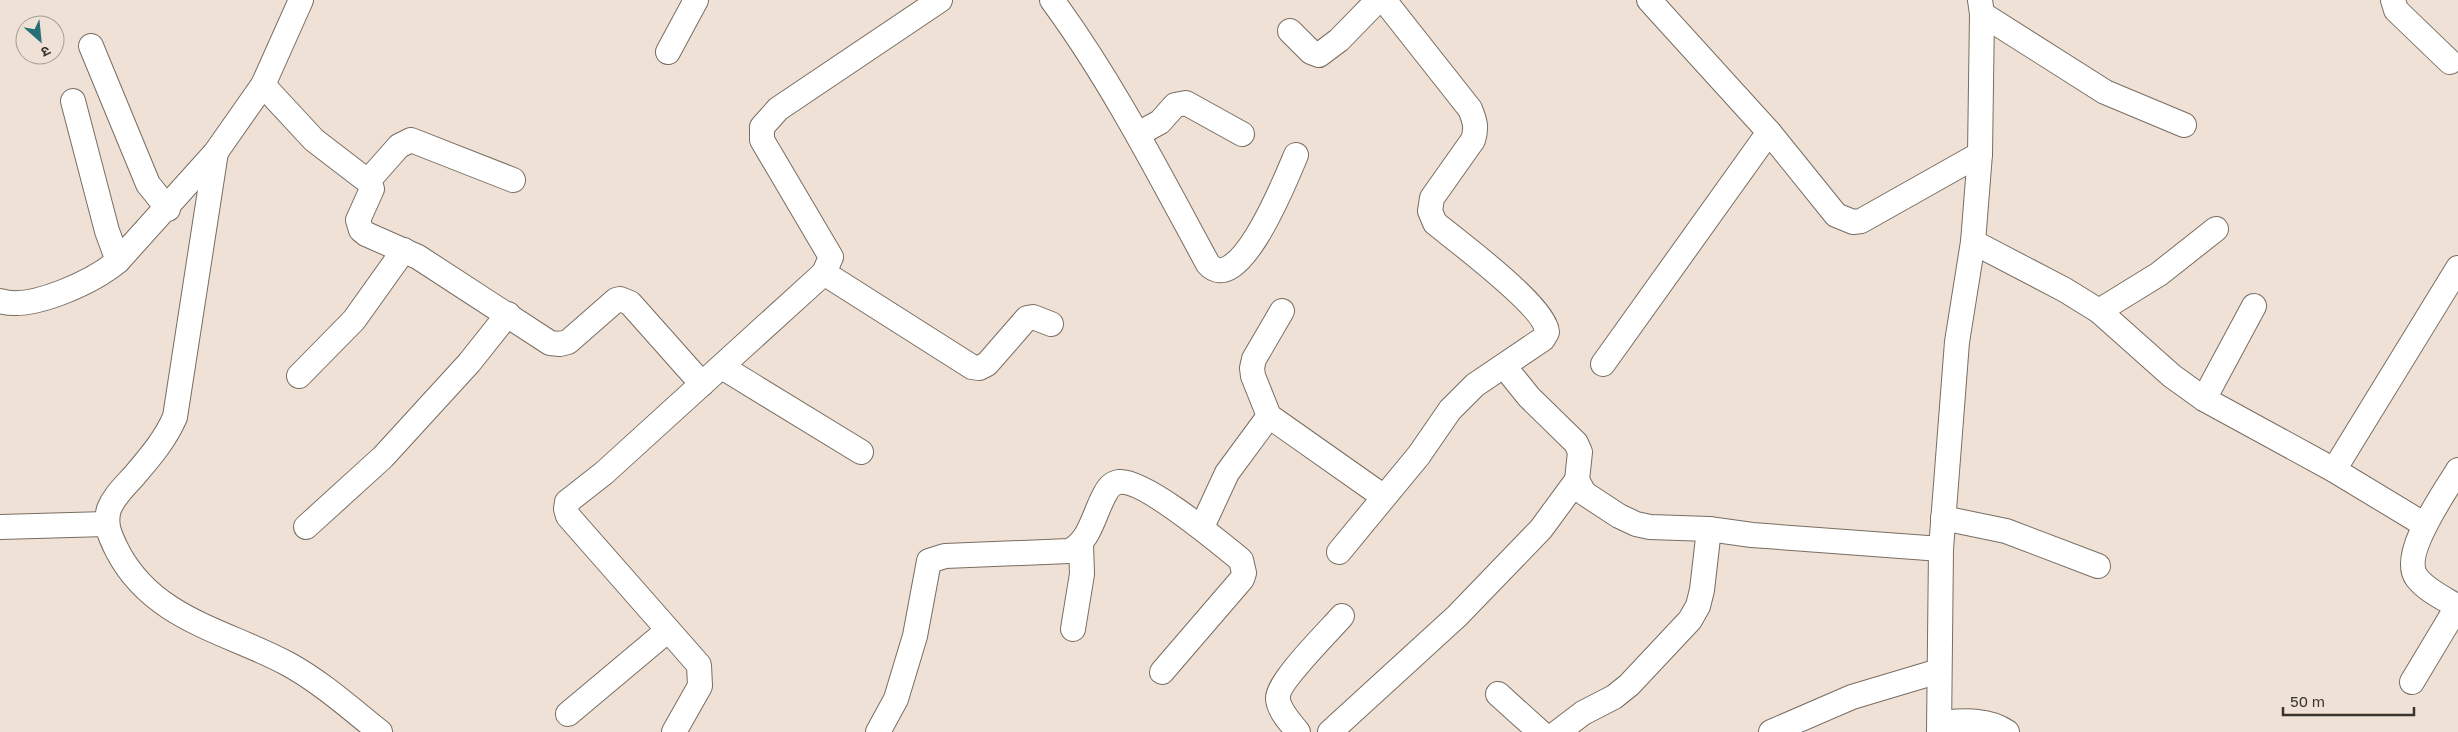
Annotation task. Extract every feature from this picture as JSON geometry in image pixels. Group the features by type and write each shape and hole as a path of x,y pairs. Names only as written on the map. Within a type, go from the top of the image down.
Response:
{"street":[{"path":"0,301 8,303 27,302 78,287 104,272 118,261 168,209 216,152 263,85 301,0"},
{"path":"668,52 696,0"},
{"path":"674,732 700,686 701,680 694,658 667,631 568,516 567,502 604,472 722,367 824,273 831,262 831,257 762,140 762,127 778,109 940,0"},
{"path":"1052,0 1081,40 1138,134 1208,264 1218,272 1225,271 1234,265 1266,223 1296,155"},
{"path":"1290,31 1310,52 1319,55 1338,40 1378,0"},
{"path":"1339,552 1419,455 1450,410 1475,385 1543,339 1547,332 1543,319 1490,267 1435,224 1431,217 1432,198 1473,140 1476,129 1475,119 1470,109 1384,0"},
{"path":"2393,0 2396,10 2450,62"},
{"path":"1657,3 1770,132 1836,215 1854,222 1861,221 1980,154"},
{"path":"1981,7 2105,92 2184,125"},
{"path":"1981,7 1980,154 1973,242 1957,342 1941,549 1940,727 1963,721 1989,723 2007,732"},
{"path":"91,46 148,184 168,209"},
{"path":"263,85 314,140 368,181 372,189 358,220 358,225 366,234 404,250 508,314 550,343 560,344 578,334 616,300 624,300 630,303 702,384"},
{"path":"73,101 107,231 118,261"},
{"path":"1138,134 1160,122 1175,105 1180,103 1186,103 1242,134"},
{"path":"1603,364 1770,132"},
{"path":"368,181 400,146 411,140 513,180"},
{"path":"216,152 175,417 158,448 115,498 109,510 106,524 122,559 136,580 175,613 196,625 289,664 380,732"},
{"path":"2099,311 2159,274 2216,229"},
{"path":"1973,242 2066,290 2099,311 2172,376 2204,399 2334,470 2425,525"},
{"path":"299,376 354,320 404,250"},
{"path":"2334,470 2458,268"},
{"path":"824,273 972,367 979,368 986,364 1029,316 1050,324"},
{"path":"2204,399 2254,306"},
{"path":"1282,311 1254,359 1252,368 1253,376 1269,416 1384,497"},
{"path":"306,527 383,457 468,363 508,314"},
{"path":"1330,732 1457,616 1541,529 1577,480 1580,452 1576,443 1529,397 1504,366"},
{"path":"722,367 861,452"},
{"path":"1202,527 1227,473 1269,416"},
{"path":"2412,682 2457,607 2416,578 2412,565 2413,554 2425,525 2458,470"},
{"path":"1577,480 1584,493 1610,511 1636,524 1657,528 1709,529 1752,535 1941,549"},
{"path":"878,732 896,699 915,636 929,561 945,556 1063,552 1079,547 1106,492 1112,484 1120,482 1136,485 1202,527 1241,560 1244,573 1242,579 1162,672"},
{"path":"1943,518 2006,531 2098,566"},
{"path":"0,527 106,524"},
{"path":"1558,732 1583,713 1614,697 1629,685 1690,620 1698,606 1702,590 1709,529"},
{"path":"1072,629 1082,574 1081,544"},
{"path":"1298,732 1282,710 1278,694 1286,679 1342,616"},
{"path":"568,714 667,631"},
{"path":"1770,732 1852,697 1939,671"},
{"path":"1498,694 1540,732"}]}
